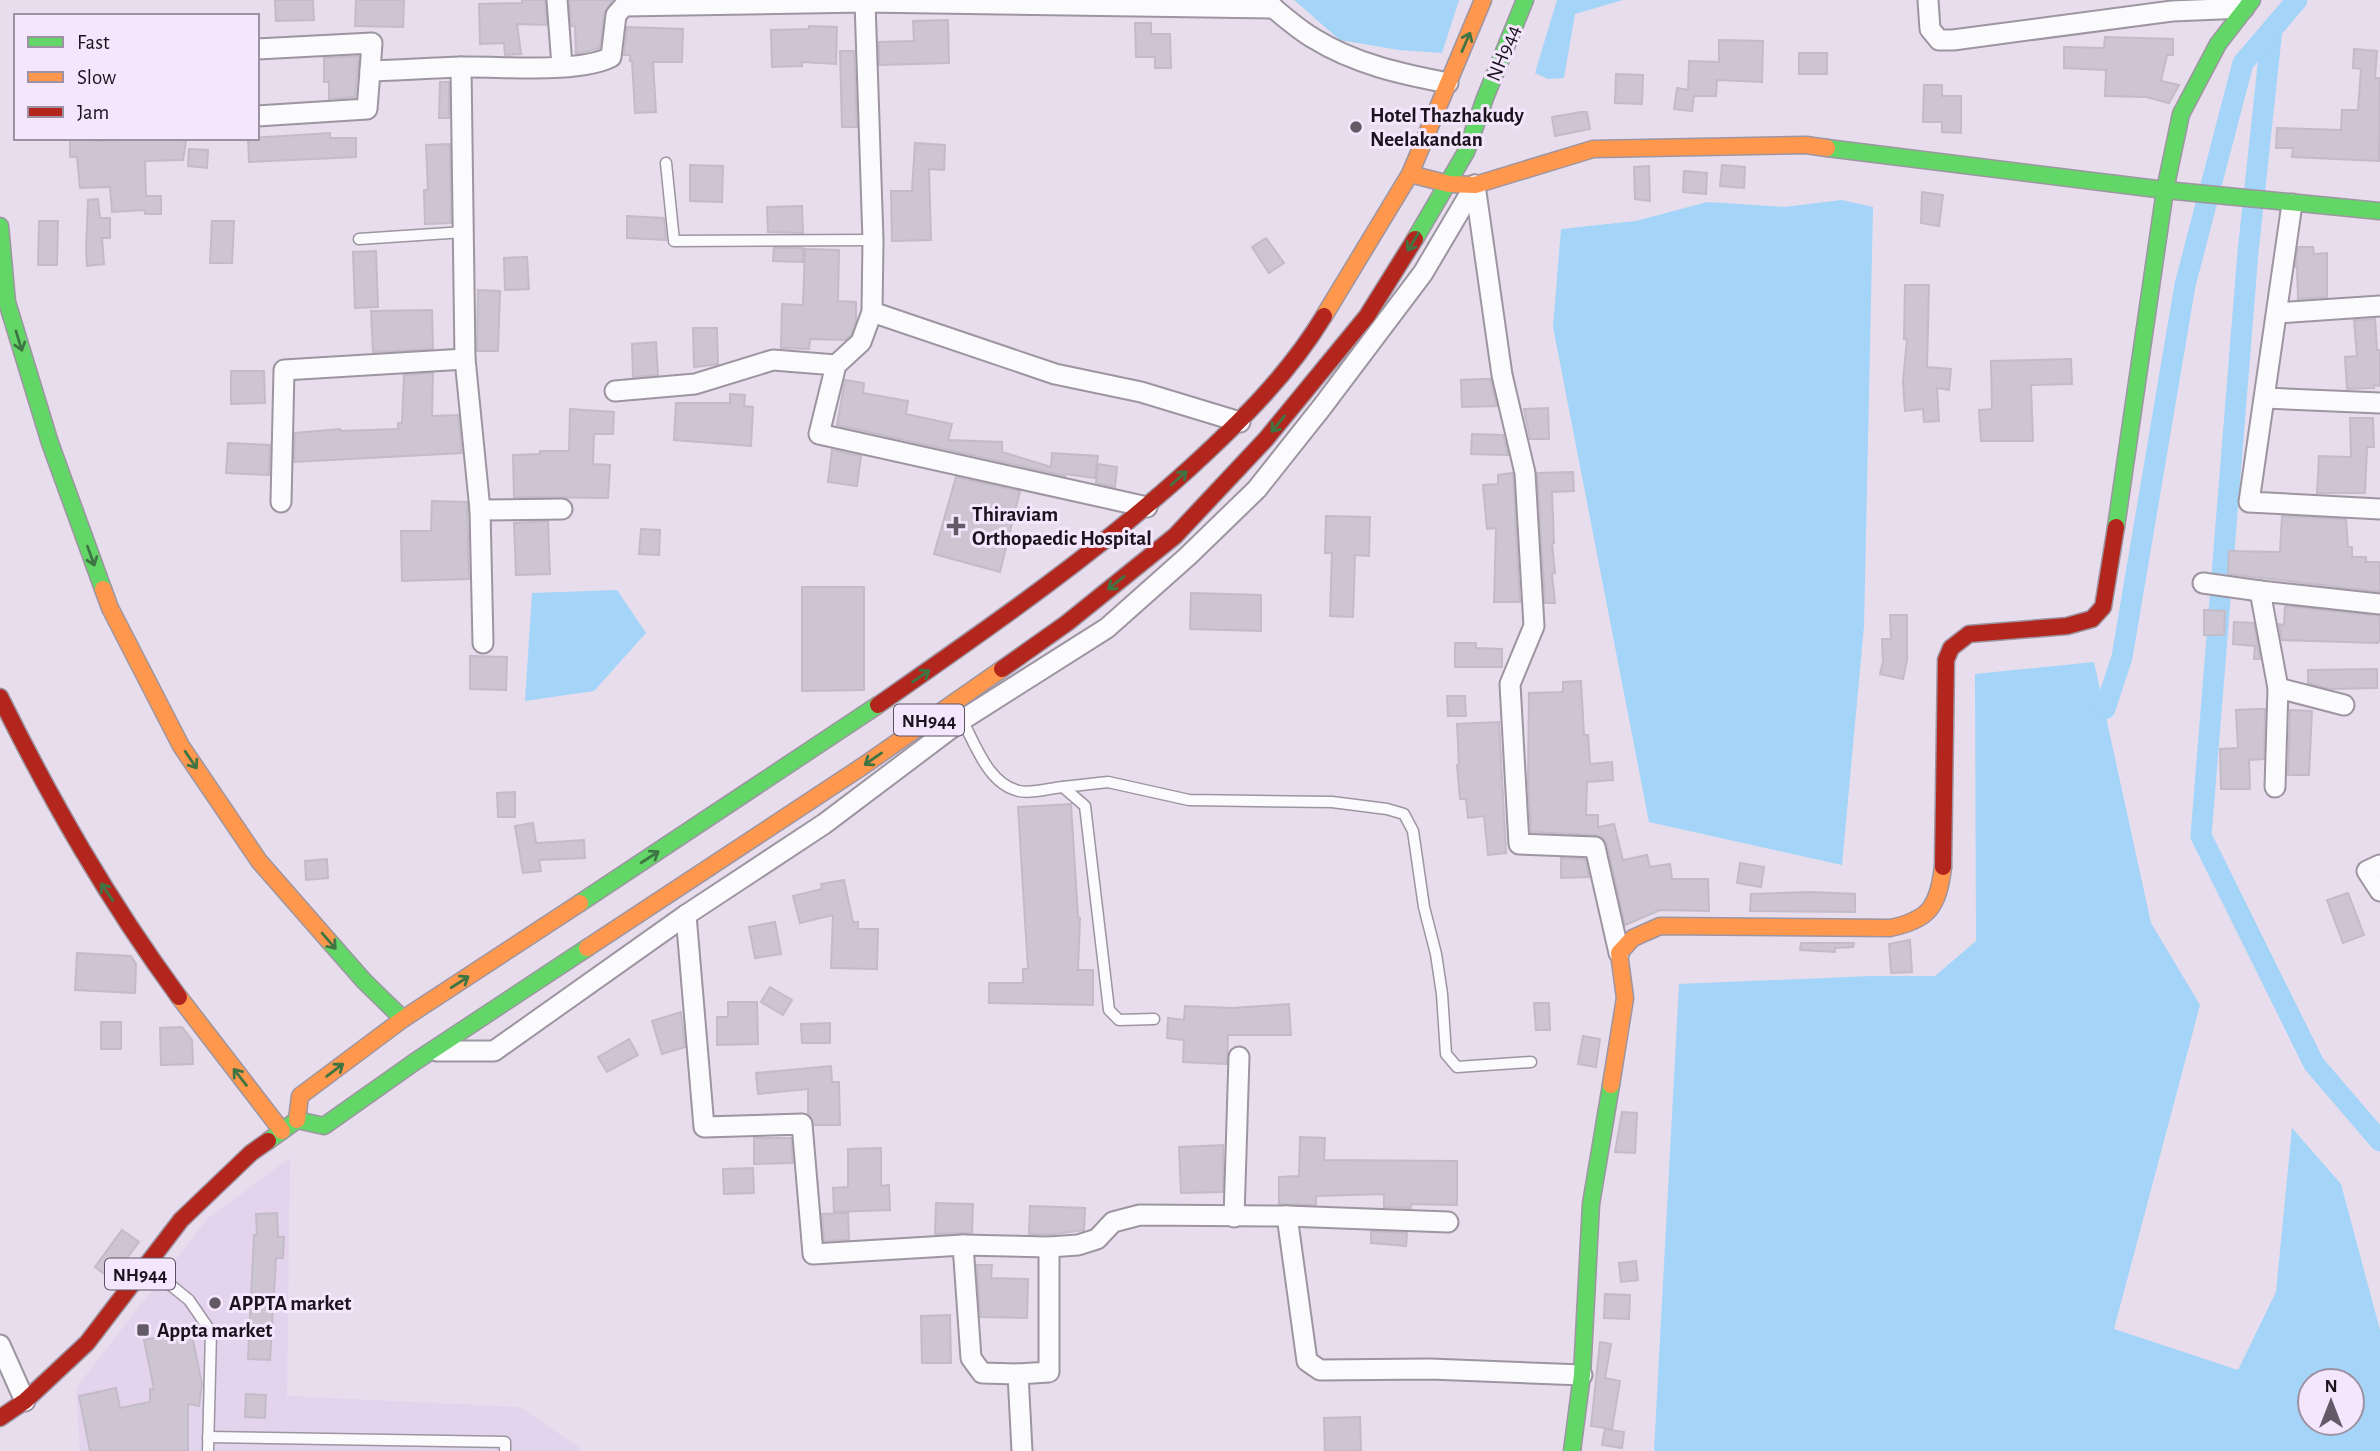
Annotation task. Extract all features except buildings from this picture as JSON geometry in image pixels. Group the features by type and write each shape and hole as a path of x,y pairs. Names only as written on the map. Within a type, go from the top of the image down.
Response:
{"main road":[{"name":"NH944","path":"0,1418 25,1401 86,1343 181,1220 251,1153 297,1120 300,1096 403,1019 840,733 1042,590 1147,507 1240,422 1307,344 1410,174 1483,0"},
{"name":"NH944","path":"297,1120 324,1126 432,1051 863,766 1067,623 1175,536 1266,439 1367,316 1450,184 1466,152 1525,0"},
{"path":"1572,1451 1582,1375 1591,1204 1625,998 1619,953 1633,937 1660,926 1890,929 1914,923 1932,907 1941,885 1945,853 1945,660 1951,648 1969,634 2067,626 2092,619 2103,607 2165,190 2181,114 2218,44 2248,4"},
{"path":"1410,174 1450,184 1475,185 1593,149 1806,145 2165,190 2380,211"},
{"path":"0,226 7,302 50,443 110,608 181,746 259,861 364,981 403,1019"},
{"path":"0,697 36,772 94,873 181,1000 282,1131"}],"street":[{"path":"558,0 562,66"},
{"path":"1928,0 1930,29 1938,40 2248,4"},
{"path":"865,2 873,240 872,312 861,342 836,365 819,434 1147,507"},
{"path":"370,71 562,66 602,62 611,57 616,15 624,6 865,2 1269,4 1312,37 1357,61 1448,83"},
{"path":"259,49 372,43 368,109 259,116"},
{"path":"461,67 465,359 480,510 483,643"},
{"path":"432,1051 494,1051 686,915 824,824 962,720 1107,628 1188,556 1257,489 1423,274 1475,185"},
{"path":"1475,185 1502,374 1525,473 1534,626 1510,684 1519,844 1595,847 1619,953"},
{"path":"2282,202 2277,313 2249,502 2380,509"},
{"path":"2277,313 2380,306"},
{"path":"872,312 1055,374 1141,392 1240,422"},
{"path":"281,502 284,370 465,359"},
{"path":"615,391 695,384 774,360 836,365"},
{"path":"2265,398 2380,404"},
{"path":"480,510 562,509"},
{"path":"2203,583 2380,604"},
{"path":"2260,591 2278,688 2275,787"},
{"path":"2278,688 2344,705"},
{"path":"2380,865 2367,871 2380,891"},
{"path":"686,915 705,1127 802,1124 813,1254 963,1245 1078,1245 1097,1239 1113,1222 1140,1215 1287,1216 1448,1222"},
{"path":"1234,1217 1239,1057"},
{"path":"1287,1216 1307,1361 1314,1368 1582,1375"},
{"path":"963,1245 971,1358 982,1373 1018,1374 1049,1372 1049,1247"},
{"path":"0,1345 25,1401"},
{"path":"1018,1374 1021,1451"}],"lane":[{"path":"666,163 674,241 873,240"},
{"path":"359,239 464,232"},
{"path":"962,720 992,774 1004,785 1021,792 1108,782 1189,800 1332,802 1387,809 1404,814 1413,831 1424,907 1436,954 1446,1054 1457,1067 1531,1062"},
{"path":"1063,787 1085,807 1109,1010 1119,1020 1154,1019"},
{"path":"146,1265 189,1300 211,1332 208,1451"},
{"path":"208,1437 505,1441 505,1451"}],"shaded area":[{"name":"APPTA market","path":"290,1158 287,1396 520,1407 580,1448 580,1451 80,1451 76,1388 208,1218"}],"water":[{"path":"1294,0 1459,0 1442,53 1399,50 1340,40"},
{"path":"1557,0 1623,0 1575,14 1564,78 1548,79 1535,73"},
{"path":"1842,200 1873,207 1864,626 1842,865 1649,822 1553,327 1561,229 1636,221 1707,202 1784,207"},
{"path":"617,590 646,633 594,691 525,701 532,593"},
{"path":"2094,662 2151,923 2200,1005 2114,1329 2238,1370 2276,1292 2292,1128 2341,1184 2380,1330 2380,1451 1654,1451 1679,984 1935,976 1976,941 1975,674"}],"waterway":[{"path":"2105,709 2122,657 2185,285 2243,63 2297,0"},
{"path":"2272,29 2248,252 2201,836 2314,1064 2380,1141"}],"traffic: fast":[{"path":"1415,239 1466,152 1525,0"},
{"path":"2116,527 2165,190 2181,114 2218,44 2252,0"},
{"path":"1827,148 2165,190 2380,211"},
{"path":"0,226 7,302 50,443 103,589"},
{"path":"580,903 878,705"},
{"path":"328,940 364,981 403,1019"},
{"path":"268,1141 297,1120 324,1126 416,1061 587,948"},
{"path":"1572,1451 1582,1375 1591,1204 1611,1085"}],"traffic: slow":[{"path":"1324,316 1410,174 1483,0"},
{"path":"1410,174 1449,184 1475,185 1593,149 1806,145 1827,148"},
{"path":"103,589 110,608 181,746 259,861 328,940"},
{"path":"587,948 863,766 1002,669"},
{"path":"1611,1085 1625,998 1619,953 1633,938 1660,926 1890,928 1923,916 1934,902 1943,867"},
{"path":"297,1120 300,1096 403,1019 580,903"},
{"path":"179,997 282,1131"}],"traffic: jam":[{"path":"1002,669 1067,623 1175,536 1266,439 1367,316 1415,239"},
{"path":"878,705 1038,591 1154,500 1263,396 1295,358 1324,316"},
{"path":"1943,867 1946,660 1951,648 1969,634 2067,626 2092,619 2103,607 2116,527"},
{"path":"0,697 83,851 179,997"},
{"path":"0,1418 25,1401 87,1343 181,1220 251,1153 268,1141"}],"place":[{"name":"Hotel Thazhakudy Neelakandan","path":"1356,127"},
{"name":"Thiraviam Orthopaedic Hospital","path":"956,526"},
{"name":"APPTA market","path":"215,1303"},
{"name":"Appta market","path":"143,1330"}]}
